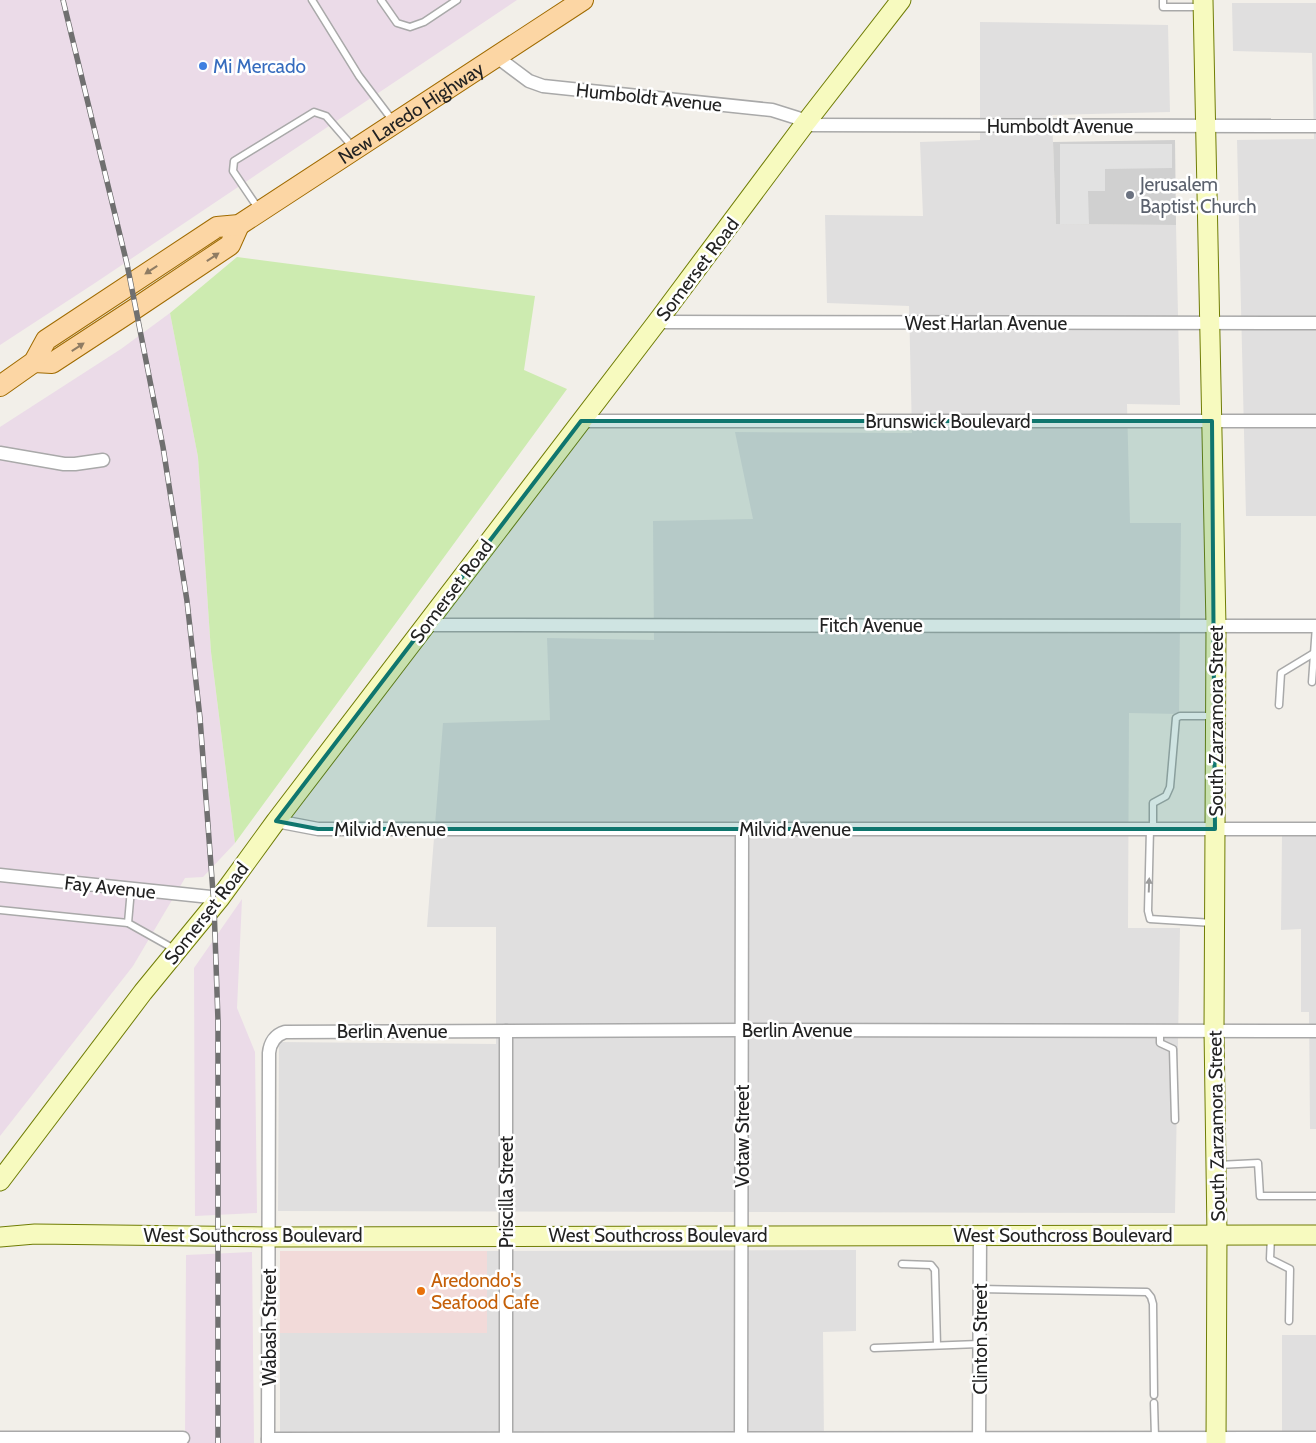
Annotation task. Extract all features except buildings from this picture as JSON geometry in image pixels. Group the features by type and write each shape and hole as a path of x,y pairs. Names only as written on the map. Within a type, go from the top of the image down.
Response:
{"main road":[{"name":"New Laredo Highway","path":"0,386 34,362 46,340 123,288 217,227 239,225 583,0"},
{"name":"Somerset Road","path":"0,1181 143,992 220,898 276,821 657,322 806,123 902,0"},
{"name":"South Zarzamora Street","path":"1203,3 1216,626 1214,1030 1217,1235 1216,1440"},
{"name":"West Southcross Boulevard","path":"0,1237 35,1234 269,1237 506,1235 1316,1235"}],"street":[{"name":"Humboldt Avenue","path":"497,57 530,81 543,86 772,110 806,123 1316,126"},
{"name":"West Harlan Avenue","path":"657,322 1316,323"},
{"name":"Brunswick Boulevard","path":"581,421 1316,421"},
{"path":"0,453 64,464 103,460"},
{"name":"Fitch Avenue","path":"426,625 1316,626"},
{"name":"Milvid Avenue","path":"276,821 318,829 1316,829"},
{"name":"Votaw Street","path":"741,1440 742,829"},
{"name":"Fay Avenue","path":"0,875 220,898"},
{"name":"Berlin Avenue","path":"278,1034 285,1032 742,1030 1214,1030 1316,1032"},
{"name":"Priscilla Street","path":"506,1031 506,1440"},
{"name":"Wabash Street","path":"268,1441 269,1053 270,1045 278,1034"},
{"name":"Clinton Street","path":"979,1440 980,1235"},
{"path":"268,1441 979,1440 1155,1437 1216,1440 1316,1438"},
{"path":"0,1438 33,1441 183,1438"}],"lane":[{"path":"312,0 359,76 395,124"},
{"path":"381,0 397,23 410,27 424,22 457,0"},
{"path":"1163,0 1163,7 1203,3"},
{"path":"260,211 233,171 234,161 314,112 326,116 355,150"},
{"path":"1312,682 1316,626"},
{"path":"1278,705 1281,673 1314,654"},
{"path":"1215,923 1150,919 1148,911 1153,803 1166,796 1170,787 1176,718 1180,716 1216,716"},
{"path":"128,923 131,889"},
{"path":"0,910 128,923 177,951"},
{"path":"1160,1030 1160,1043 1173,1049 1175,1120"},
{"path":"1216,1165 1258,1163 1260,1196 1316,1196"},
{"path":"1272,1235 1270,1259 1290,1269 1289,1321"},
{"path":"902,1264 931,1265 935,1270 937,1345"},
{"path":"980,1289 1147,1292 1151,1297 1152,1304 1154,1395"},
{"path":"874,1348 979,1344"},
{"path":"1154,1403 1155,1437"}],"highlighted area":[{"path":"581,421 1212,421 1215,829 318,829 276,821"}],"shaded area":[{"path":"0,0 517,0 0,345"},
{"path":"1232,3 1316,3 1316,516 1246,516 1237,140 1314,139 1312,53 1233,51"},
{"path":"980,22 1168,25 1170,112 1052,115 1056,224 1176,225 1180,405 1127,404 1130,523 1181,523 1179,714 1129,713 1128,928 1180,928 1175,1213 278,1211 279,1042 496,1044 496,927 427,927 443,723 550,720 547,638 654,640 653,521 753,519 735,432 912,433 909,306 827,303 825,215 923,216 920,142 980,140"},
{"path":"1175,140 1176,225 1056,224 1053,142"},
{"path":"1060,144 1172,144 1172,168 1105,169 1105,191 1088,191 1089,224 1060,224"},
{"path":"170,313 198,457 211,652 235,843 203,877 185,878 133,966 0,1136 0,427 121,349"},
{"path":"1282,835 1316,836 1316,1129 1310,1129 1309,1012 1301,1012 1301,929 1281,930"},
{"path":"242,899 237,1008 255,1052 257,1213 195,1216 194,968"},
{"path":"856,1250 856,1331 823,1332 824,1443 280,1443 280,1333 487,1333 487,1251"},
{"path":"280,1251 487,1251 487,1333 280,1333"},
{"path":"252,1252 254,1443 185,1443 186,1255"},
{"path":"1282,1335 1316,1335 1316,1443 1282,1443"}],"green space":[{"path":"237,257 535,296 524,370 567,389 235,843 211,652 198,457 170,313"}],"railway":[{"path":"63,0 127,264 163,447 187,601 200,718 214,906 218,1021 218,1443"}],"place":[{"name":"Mi Mercado","path":"203,66"},
{"name":"Jerusalem Baptist Church","path":"1130,195"},
{"name":"Aredondo's Seafood Cafe","path":"421,1291"}]}
